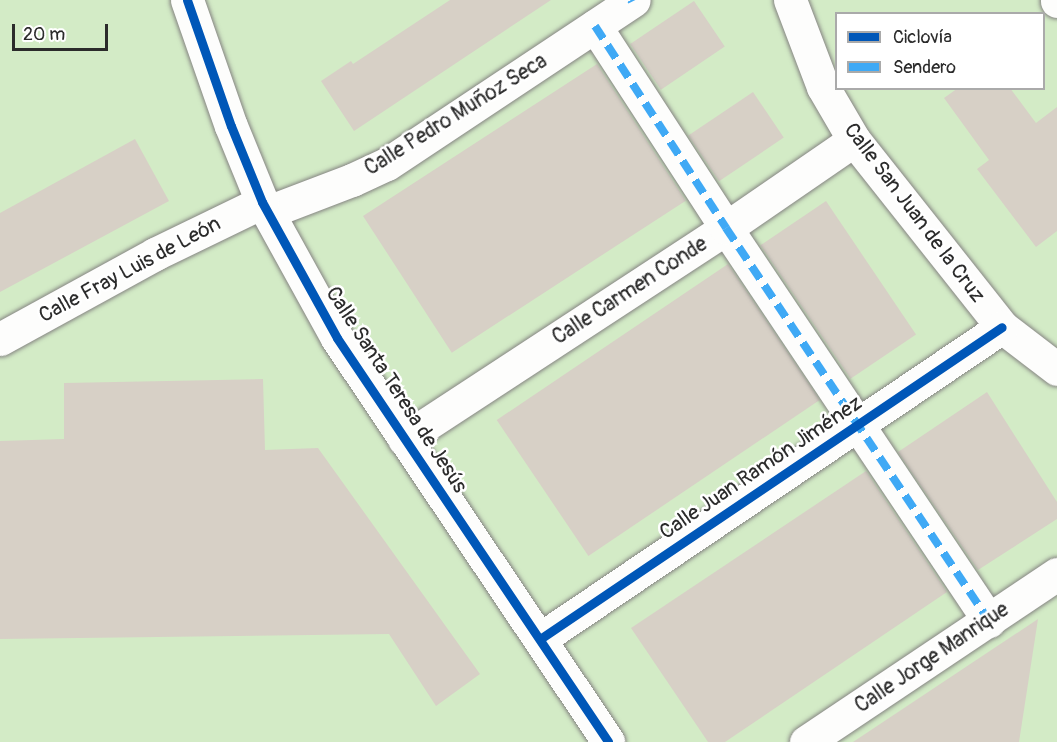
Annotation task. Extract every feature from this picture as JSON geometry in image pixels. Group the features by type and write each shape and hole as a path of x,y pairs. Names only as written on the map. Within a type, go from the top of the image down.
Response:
{"street":[{"name":"Calle Santa Teresa de Jesús","path":"187,0 231,126 265,207 337,338 608,742"},
{"name":"Calle San Juan de la Cruz","path":"790,0 823,87 854,140 1002,327 1057,369"},
{"name":"Calle Pedro Muñoz Seca","path":"265,207 351,180 387,164 632,1"},
{"path":"595,26 726,228 989,621"},
{"name":"Calle Carmen Conde","path":"404,439 726,228 854,140"},
{"name":"Calle Fray Luis de León","path":"0,339 155,254 265,207"},
{"name":"Calle Juan Ramón Jiménez","path":"540,639 1002,327"},
{"name":"Calle Jorge Manrique","path":"806,742 1057,574"}],"green space":[{"path":"0,0 1057,0 1057,742 0,742"}],"building":[{"path":"450,0 551,0 354,131 321,81 351,61 353,64"},
{"path":"694,1 725,47 661,90 630,44"},
{"path":"597,64 686,201 452,353 363,216"},
{"path":"955,90 1011,90 1036,123 1057,107 1057,231 1036,247 977,169 989,160 944,98"},
{"path":"753,92 784,138 719,181 688,136"},
{"path":"135,139 169,201 0,292 0,213"},
{"path":"826,201 916,334 851,379 761,245"},
{"path":"728,264 820,400 588,556 497,420"},
{"path":"263,379 265,450 318,448 480,674 436,706 389,634 0,639 0,441 64,439 64,383"},
{"path":"987,392 1057,502 1057,519 978,570 898,452"},
{"path":"866,471 947,592 725,742 708,742 631,628"},
{"path":"1038,619 1019,742 853,742"}],"marked path":[{"path":"595,26 726,228 989,621"}],"cycle path":[{"path":"187,0 231,126 262,202 337,338 608,742"},
{"path":"540,639 1002,327"}]}
